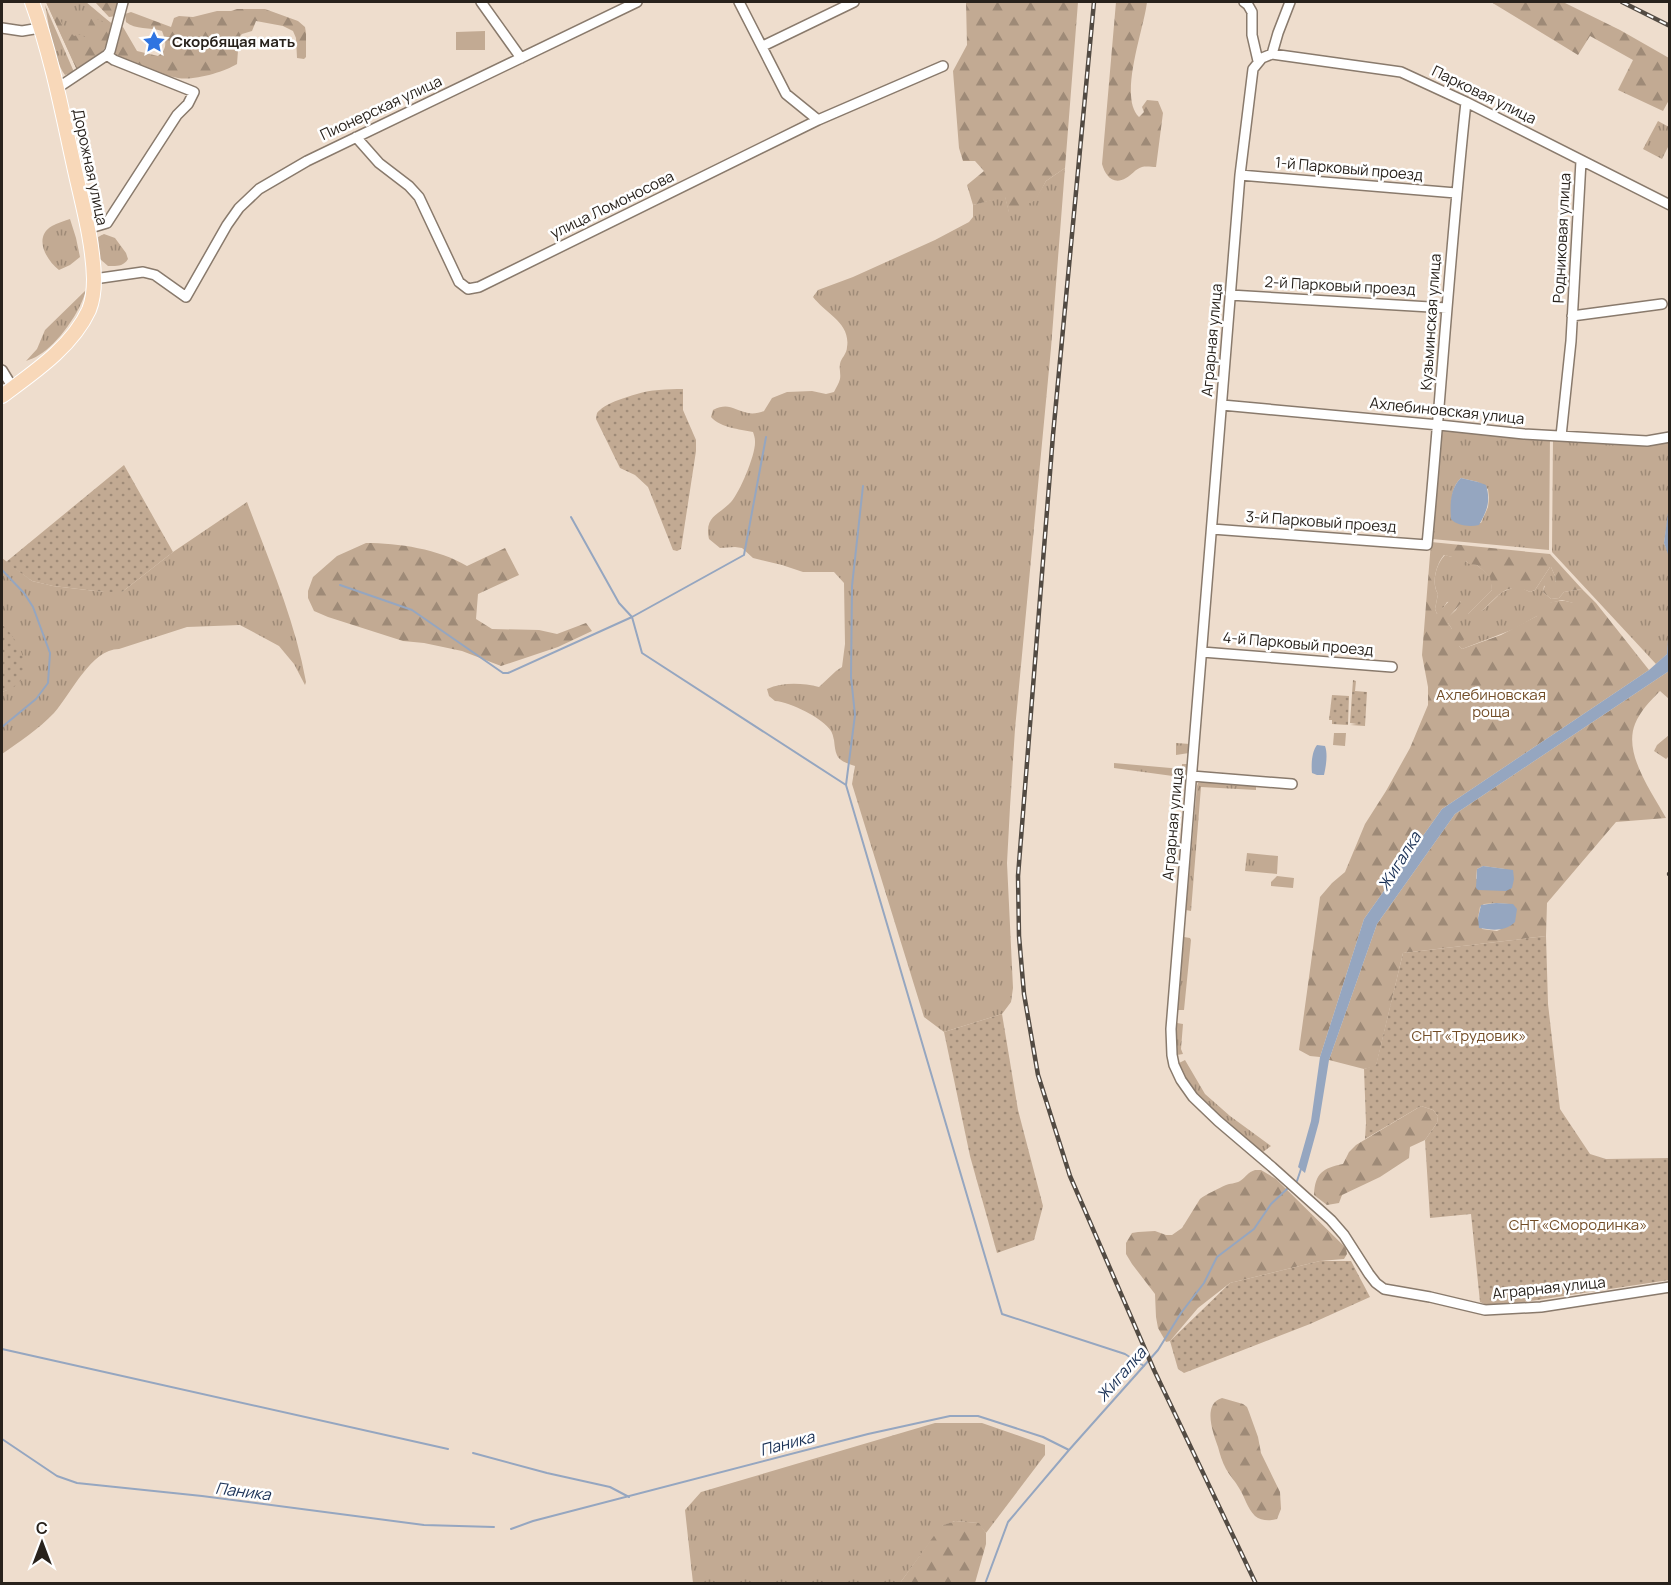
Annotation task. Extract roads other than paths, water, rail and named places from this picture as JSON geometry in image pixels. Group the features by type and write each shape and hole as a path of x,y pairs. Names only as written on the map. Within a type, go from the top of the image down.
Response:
{"main road":[{"name":"Дорожная улица","path":"7,392 71,338 89,309 94,294 87,229 56,89 32,2"}],"street":[{"path":"56,89 107,55 123,2"},
{"path":"481,2 521,58"},
{"name":"Пионерская улица","path":"94,279 143,272 154,275 186,297 227,225 239,208 259,189 307,161 637,2"},
{"path":"739,2 786,93 818,120"},
{"path":"763,46 854,2"},
{"path":"1244,2 1248,4 1252,12 1252,35 1258,61 1272,54 1290,2"},
{"path":"2,28 22,31 40,28"},
{"name":"Парковая улица","path":"1272,54 1401,72 1466,102 1670,205"},
{"path":"87,229 107,223 194,92 114,60 107,55"},
{"name":"Аграрная улица","path":"1258,61 1251,77 1240,175 1172,1029 1174,1065 1193,1097 1317,1206 1344,1235 1369,1274 1384,1289 1422,1295 1485,1310 1541,1307 1670,1287"},
{"name":"улица Ломоносова","path":"356,137 379,163 409,186 418,197 459,282 468,289 479,287 818,120 943,66"},
{"name":"Кузьминская улица","path":"1427,545 1456,193 1466,102"},
{"name":"Родниковая улица","path":"1561,436 1572,316 1581,160"},
{"name":"1-й Парковый проезд","path":"1240,175 1456,193"},
{"name":"2-й Парковый проезд","path":"1230,295 1447,308"},
{"name":"Родниковая улица","path":"1572,316 1662,304"},
{"path":"2,370 7,392"},
{"name":"Ахлебиновская улица","path":"1222,405 1524,435 1647,441 1670,437"},
{"name":"3-й Парковый проезд","path":"1212,529 1427,545"},
{"name":"4-й Парковый проезд","path":"1202,652 1392,667"},
{"path":"1192,776 1292,784"}],"water":[{"path":"1461,478 1486,485 1487,506 1479,525 1464,525 1451,519 1453,492"},
{"path":"1669,505 1669,557 1664,543"},
{"path":"1669,626 1669,671 1455,814 1377,924 1329,1060 1319,1122 1305,1173 1298,1167 1311,1121 1320,1057 1364,919 1442,809 1649,670 1667,654"},
{"path":"1317,745 1325,746 1326,749 1324,775 1312,773 1312,758"},
{"path":"1483,866 1513,870 1512,888 1506,891 1478,890 1476,888 1477,869"},
{"path":"1513,904 1517,909 1515,922 1503,929 1479,928 1478,918 1481,905"}],"waterway":[{"path":"340,585 412,610 503,673 508,673 632,617 744,555 766,437"},
{"path":"846,785 855,715 851,677 852,586 863,486"},
{"path":"571,517 619,603 632,617 642,653 846,785 1002,1314 1125,1354 1144,1366"},
{"name":"Паника","path":"2,570 24,593 33,607 50,653 48,683 36,699 2,727"},
{"name":"Жигалка","path":"1297,1181 1301,1169"},
{"name":"Жигалка","path":"985,1584 1008,1522 1158,1350 1181,1313 1204,1283 1217,1257 1254,1229 1271,1204 1287,1189"},
{"path":"2,1349 448,1449"},
{"name":"Паника","path":"511,1529 533,1521 868,1434 950,1416 978,1416 1043,1437 1069,1450"},
{"name":"Паника","path":"2,1439 57,1476 77,1483 202,1496 424,1525 494,1527"},
{"path":"473,1453 610,1487 629,1497"}],"railway":[{"path":"1094,2 1053,435 1018,876 1019,936 1024,994 1038,1075 1070,1176 1154,1370 1256,1584"},
{"path":"1622,2 1670,26"}],"place":[{"name":"Скорбящая мать","path":"154,42"}],"park label":[{"name":"Ахлебиновская роща","path":"1491,704"},
{"name":"СНТ «Трудовик»","path":"1469,1036"},
{"name":"СНТ «Смородинка»","path":"1578,1225"}]}
